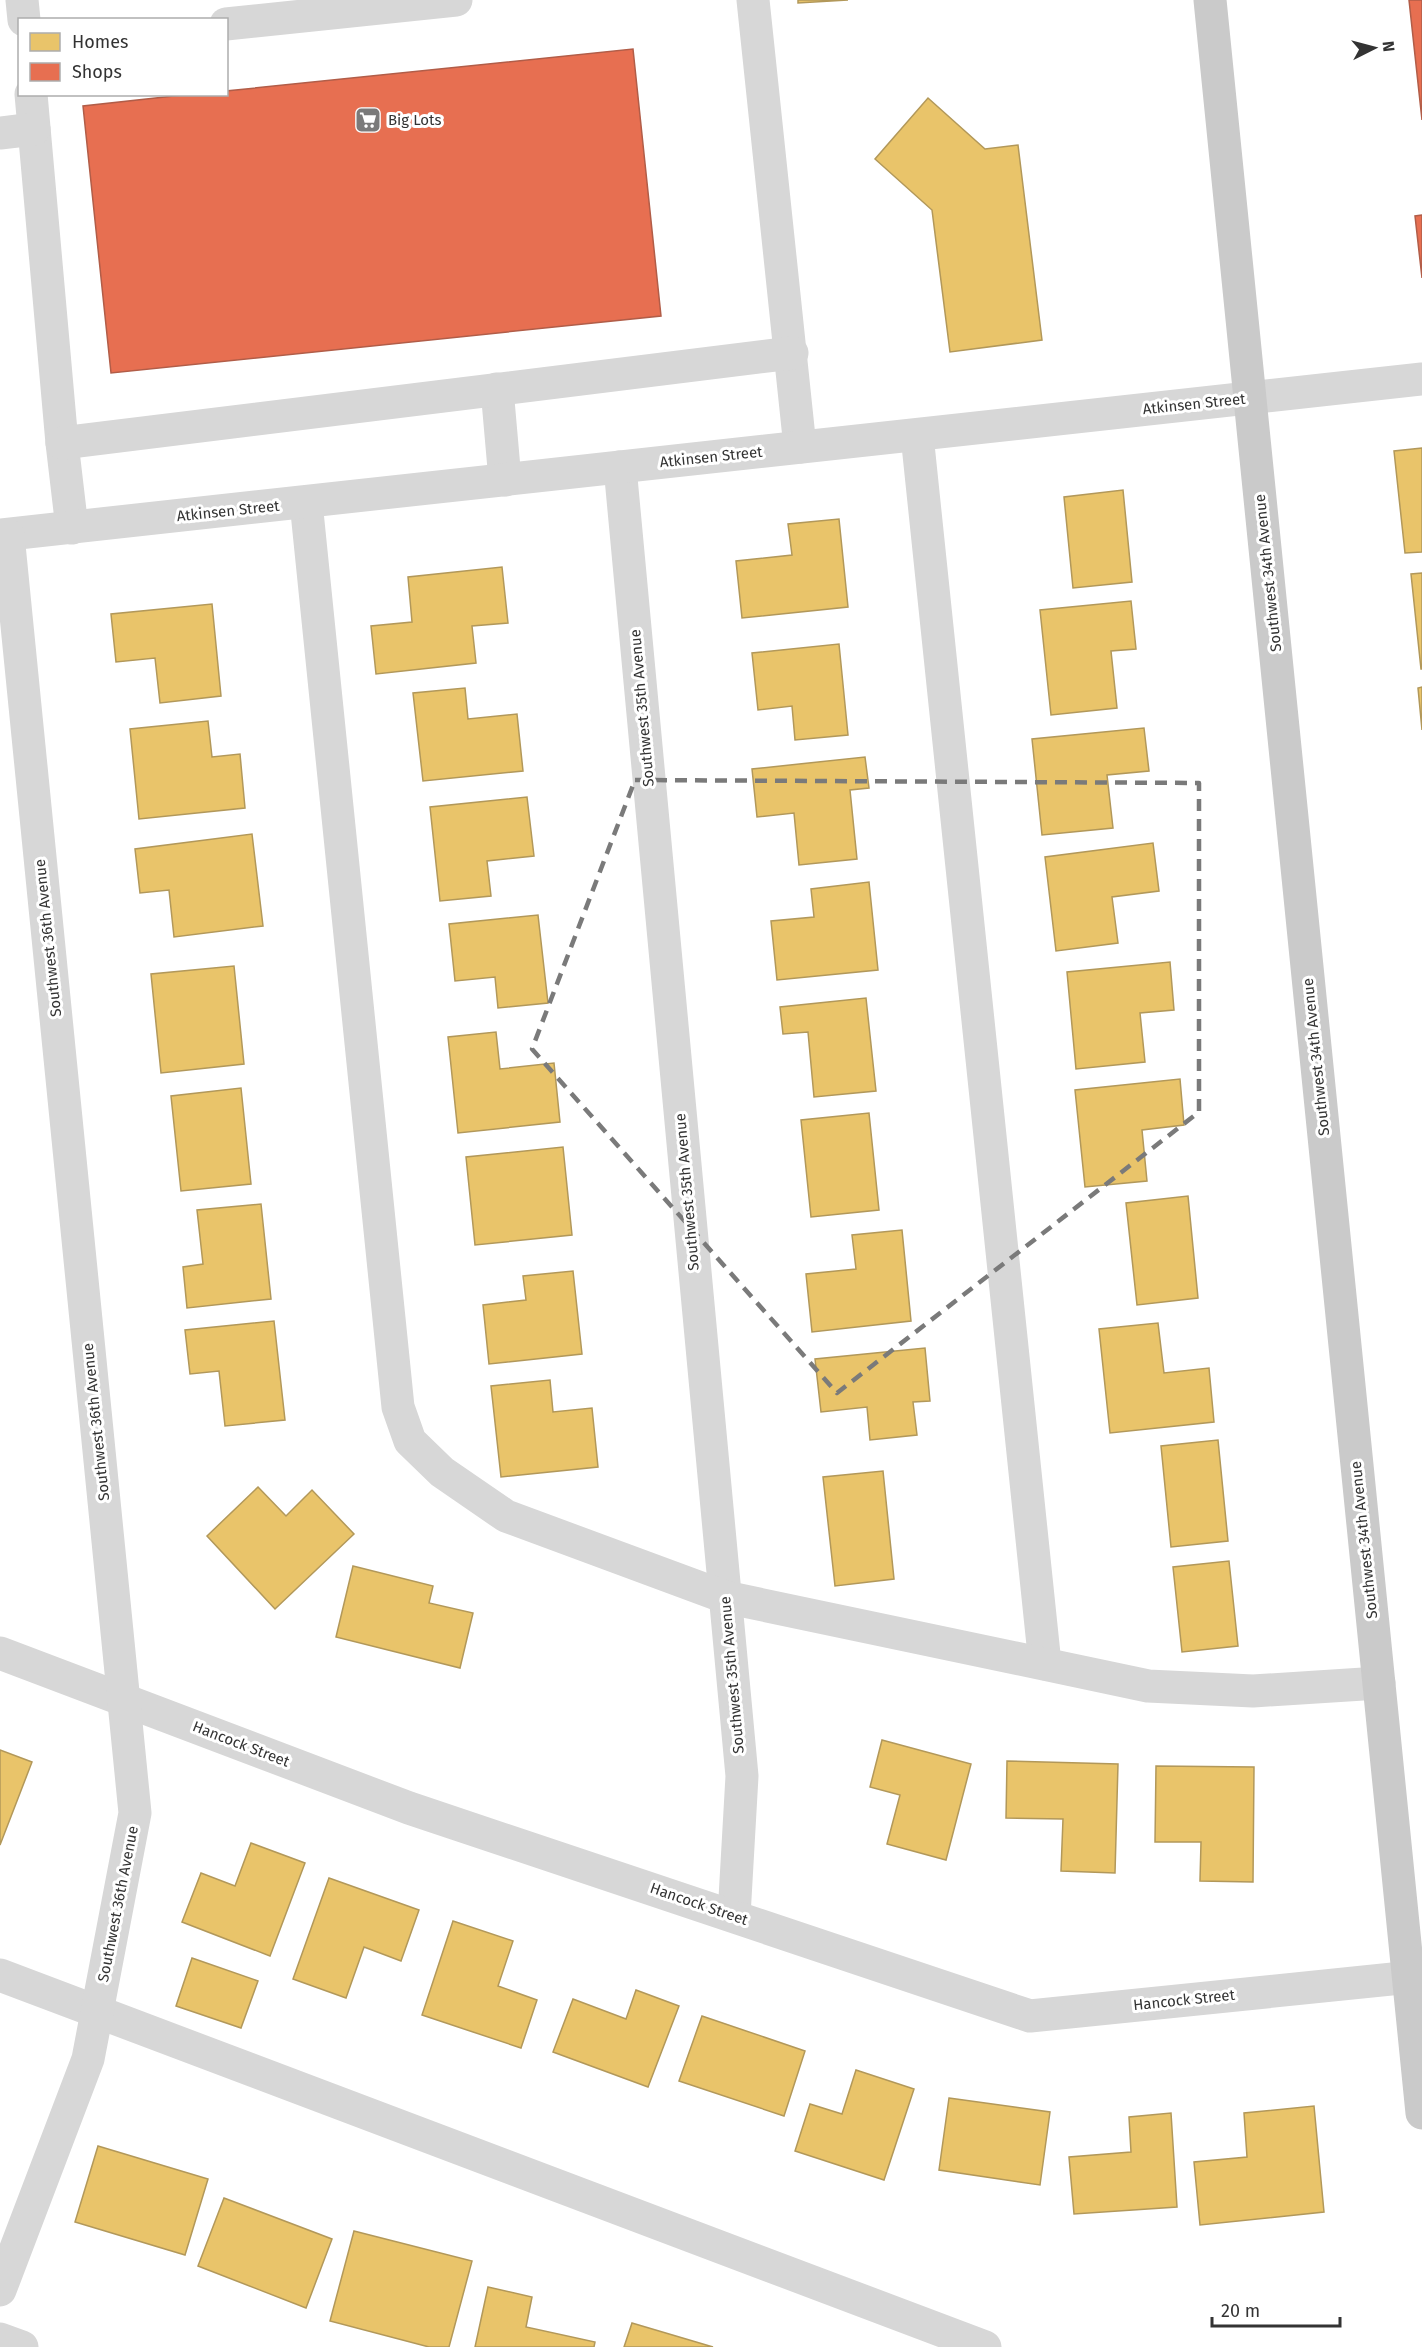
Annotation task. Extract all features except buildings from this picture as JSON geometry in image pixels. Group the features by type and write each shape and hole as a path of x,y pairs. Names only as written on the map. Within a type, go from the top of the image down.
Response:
{"main road":[{"name":"Southwest 34th Avenue","path":"1210,0 1379,1683 1415,1976 1422,2113"}],"street":[{"path":"22,0 24,18"},
{"path":"228,24 456,0"},
{"path":"753,0 792,353 800,447"},
{"path":"31,96 62,443 72,528"},
{"path":"0,133 34,129"},
{"path":"62,443 792,353"},
{"name":"Atkinsen Street","path":"4,535 1422,379"},
{"path":"496,389 505,480"},
{"path":"917,435 1045,1664"},
{"name":"Southwest 35th Avenue","path":"620,467 742,1776 734,1916"},
{"path":"306,502 398,1407 410,1441 442,1472 506,1516 725,1597 1148,1686 1253,1691 1379,1683"},
{"name":"Southwest 36th Avenue","path":"0,2290 88,2059 135,1813 4,535"},
{"name":"Hancock Street","path":"0,1653 409,1808 1030,2016 1415,1976"},
{"path":"0,1975 985,2347"},
{"path":"0,2339 22,2347"}],"highlighted area":[{"path":"635,780 1199,783 1199,1112 837,1393 532,1049"}],"place":[{"name":"Big Lots","path":"368,120"}]}
